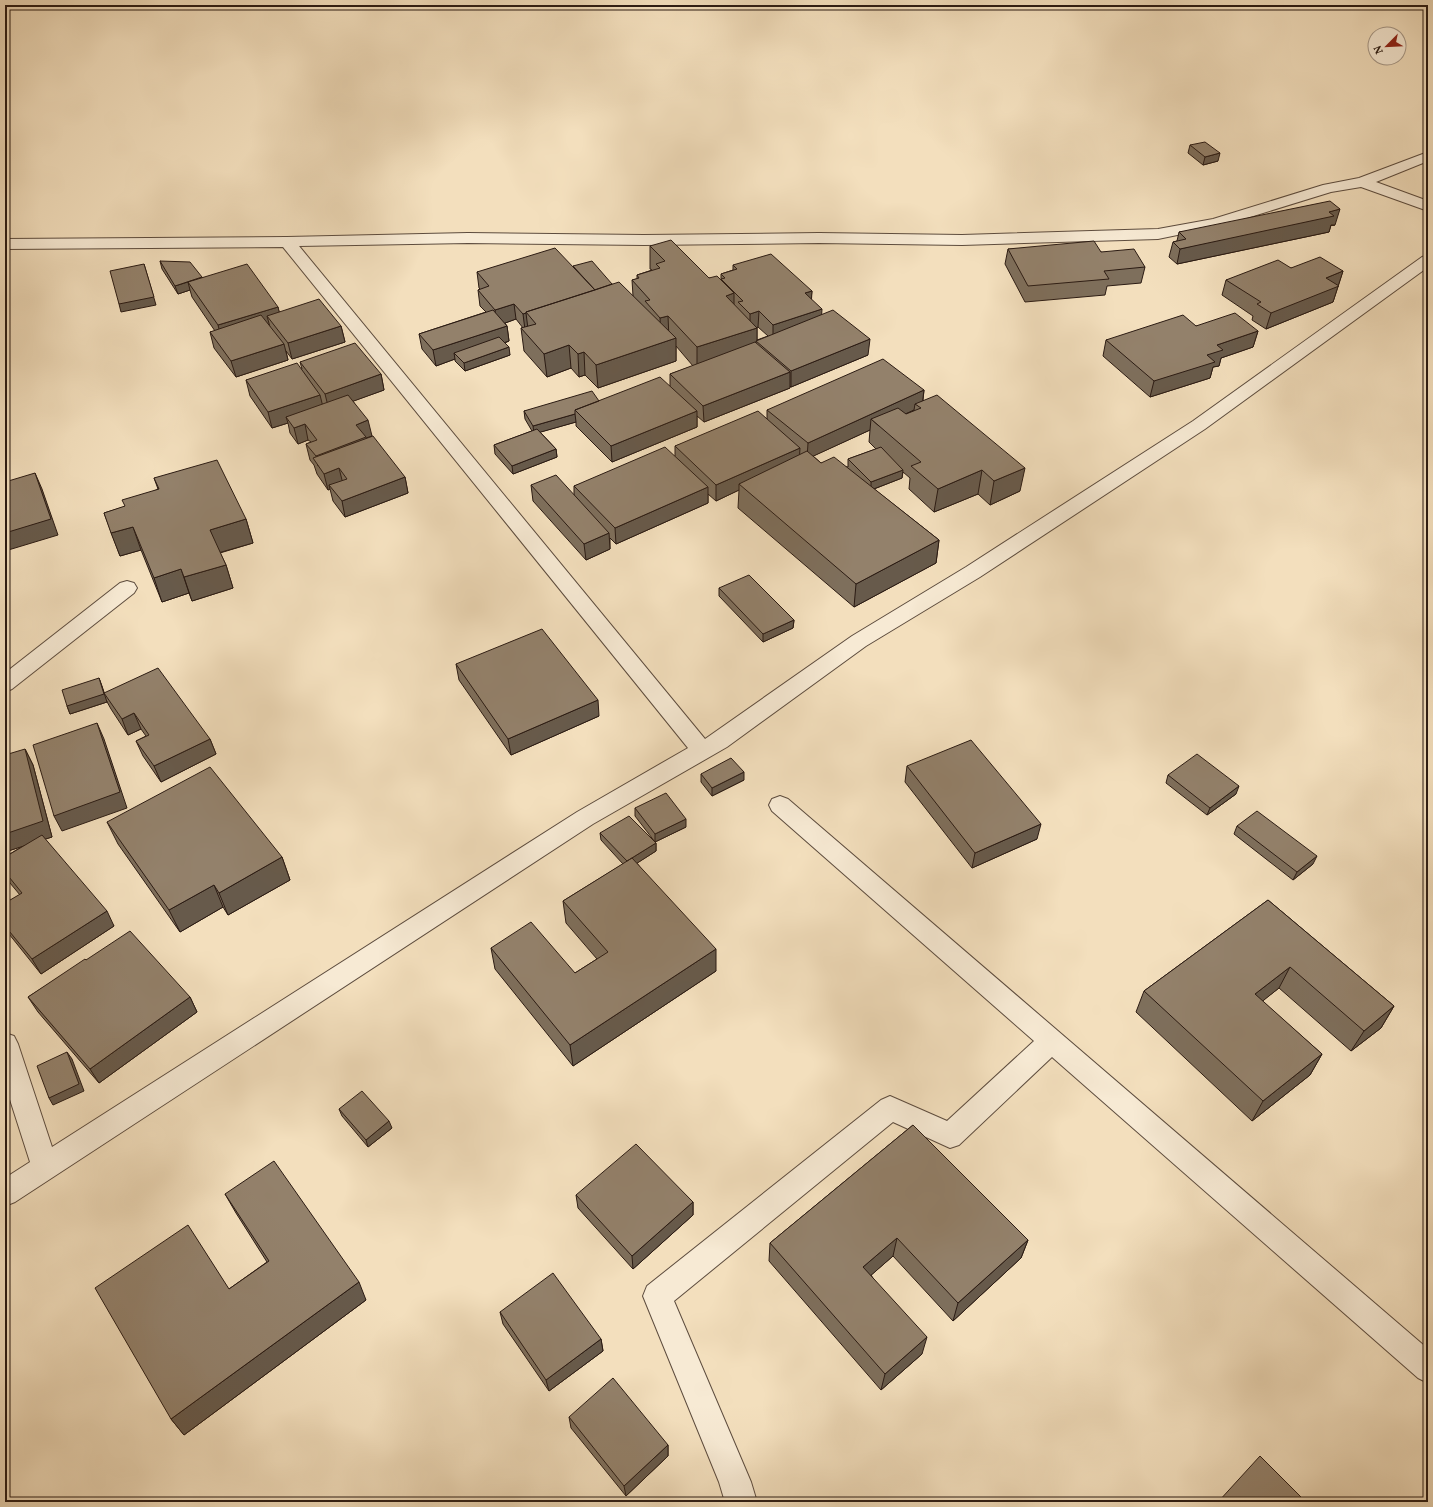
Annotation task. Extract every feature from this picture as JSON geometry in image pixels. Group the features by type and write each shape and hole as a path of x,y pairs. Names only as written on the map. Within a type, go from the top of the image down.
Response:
{"street":[{"path":"5,244 287,242 468,238 644,240 819,238 962,240 1158,234 1216,223 1328,188 1362,182 1428,156"},
{"path":"1362,182 1428,206"},
{"path":"287,242 702,750"},
{"path":"5,1193 585,818 719,741 859,641 973,572 1198,425 1428,260"},
{"path":"5,684 127,588"},
{"path":"780,805 1428,1368"},
{"path":"741,1502 735,1482 657,1296 890,1108 950,1136 1052,1041"},
{"path":"5,1044 45,1166"}],"building":[{"path":"1205,142 1220,153 1205,157 1190,145"},
{"path":"1330,201 1340,209 1329,212 1334,216 1180,249 1173,242 1186,239 1179,232"},
{"path":"671,240 709,278 717,276 734,293 726,296 757,328 697,347 668,316 660,318 645,301 650,300 632,280 639,278 637,275 660,268 656,264 665,261 650,246"},
{"path":"1094,241 1101,252 1134,249 1145,267 1104,271 1109,279 1028,286 1008,249"},
{"path":"555,248 595,290 523,314 514,304 495,310 478,290 489,286 477,272"},
{"path":"771,254 812,291 805,293 822,309 773,325 759,311 750,314 738,302 743,301 721,279 725,278 721,274 737,269 733,265"},
{"path":"1320,257 1343,271 1326,278 1339,286 1271,313 1257,304 1261,302 1226,280 1278,260 1291,268"},
{"path":"160,261 190,262 202,277 175,286"},
{"path":"592,261 612,284 595,290 573,266"},
{"path":"144,264 154,297 119,304 110,271"},
{"path":"247,264 278,307 218,325 188,282"},
{"path":"619,282 676,338 596,365 584,352 578,354 569,345 544,354 521,328 536,324 526,312"},
{"path":"319,299 341,326 288,343 267,316"},
{"path":"493,310 507,326 433,350 419,334"},
{"path":"833,310 870,339 791,371 756,341"},
{"path":"1235,313 1258,331 1217,345 1223,350 1207,355 1215,362 1154,381 1106,340 1183,315 1196,326"},
{"path":"261,315 284,344 231,361 210,332"},
{"path":"499,337 509,347 464,363 454,353"},
{"path":"755,342 790,372 703,406 670,374"},
{"path":"355,343 381,374 325,394 300,362"},
{"path":"883,359 924,390 808,443 767,410"},
{"path":"297,363 320,395 268,412 246,380"},
{"path":"660,377 697,411 611,446 575,410"},
{"path":"592,391 599,401 575,410 575,414 533,426 524,411"},
{"path":"348,395 368,420 356,425 366,437 316,456 306,444 317,440 305,424 294,428 286,417"},
{"path":"937,395 1025,468 994,481 982,470 938,489 911,466 921,462 871,419 898,408 906,414 921,408 915,404"},
{"path":"758,411 800,448 716,485 675,446"},
{"path":"537,429 556,449 512,466 494,445"},
{"path":"373,436 405,477 342,501 329,485 347,479 339,468 324,474 313,458"},
{"path":"665,447 708,487 615,528 574,486"},
{"path":"881,447 903,470 871,482 848,459"},
{"path":"807,451 821,463 834,457 939,540 856,584 739,484"},
{"path":"217,460 246,519 210,530 226,565 184,577 181,569 154,578 133,527 111,533 104,513 125,506 122,500 159,489 154,478"},
{"path":"35,473 51,519 5,533 5,482"},
{"path":"556,475 609,533 584,544 531,485"},
{"path":"749,575 794,620 763,634 719,588"},
{"path":"542,629 598,700 508,739 456,664"},
{"path":"158,668 210,739 154,766 136,741 149,735 134,713 122,719 104,693"},
{"path":"99,678 104,694 67,706 62,690"},
{"path":"97,723 120,792 54,816 33,745"},
{"path":"971,740 1041,824 975,853 907,766"},
{"path":"25,749 43,821 5,834 5,755"},
{"path":"1197,754 1239,786 1210,808 1168,775"},
{"path":"731,758 744,772 712,788 701,774"},
{"path":"210,767 282,857 219,893 214,885 169,910 107,822"},
{"path":"666,793 686,819 655,834 635,808"},
{"path":"1257,811 1317,856 1297,872 1237,826"},
{"path":"629,816 656,843 627,861 600,833"},
{"path":"42,835 107,911 32,959 5,926 5,903 22,893 5,872 5,857"},
{"path":"632,858 716,949 570,1045 491,948 531,922 575,973 608,952 563,901"},
{"path":"1268,900 1394,1006 1364,1031 1290,967 1255,994 1322,1054 1263,1101 1144,991"},
{"path":"130,931 190,997 90,1069 28,997"},
{"path":"67,1052 79,1084 49,1098 37,1066"},
{"path":"362,1091 389,1121 366,1140 339,1109"},
{"path":"913,1125 1028,1240 958,1303 897,1238 863,1267 927,1337 885,1374 770,1243"},
{"path":"636,1144 693,1202 632,1256 576,1195"},
{"path":"274,1161 359,1282 171,1419 95,1288 188,1225 229,1289 269,1261 225,1194"},
{"path":"553,1273 601,1339 546,1380 500,1312"},
{"path":"613,1378 668,1445 624,1486 569,1417"},
{"path":"1260,1456 1306,1502 1218,1502"}]}
